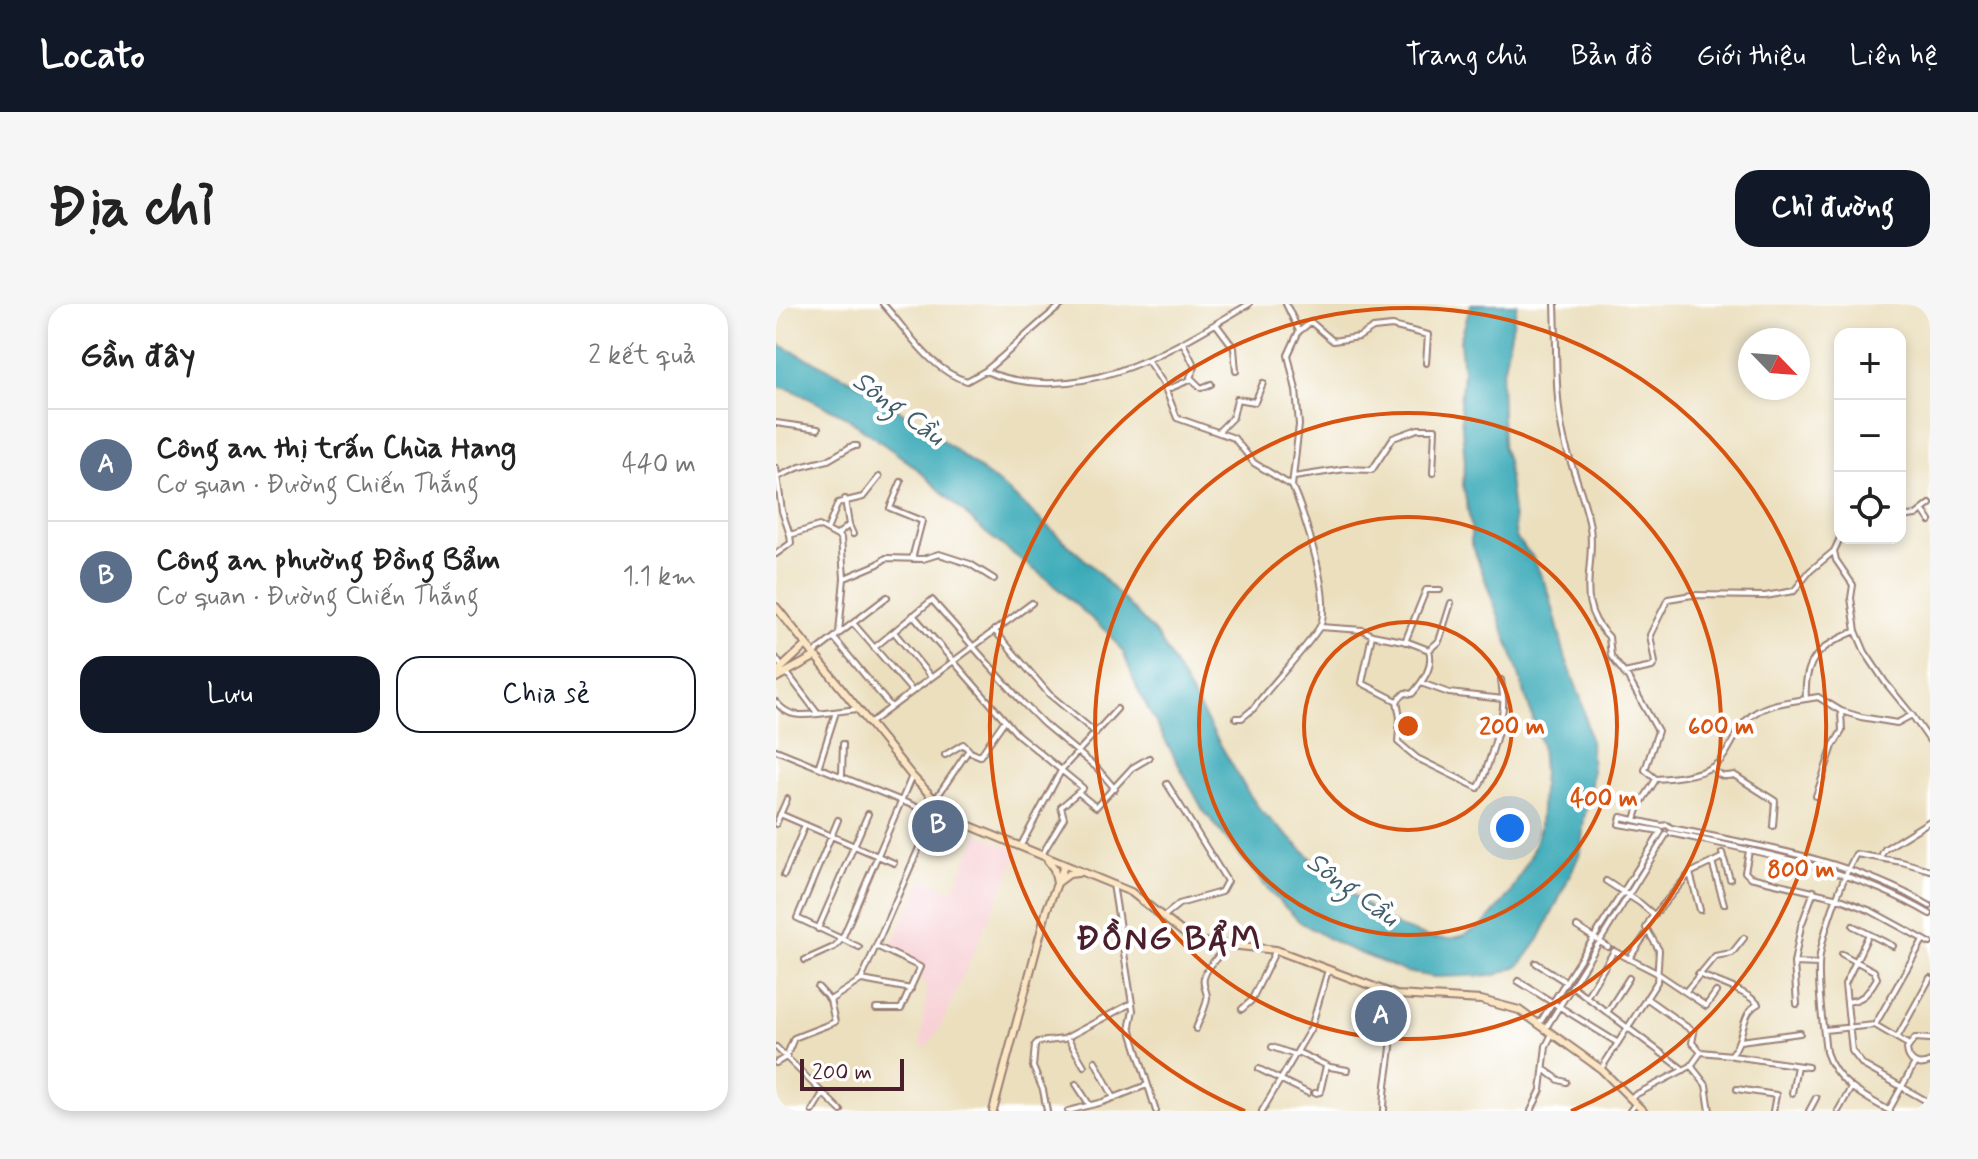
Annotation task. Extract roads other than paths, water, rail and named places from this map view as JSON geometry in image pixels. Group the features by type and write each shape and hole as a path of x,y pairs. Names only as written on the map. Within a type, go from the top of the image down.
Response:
{"main road":[{"path":"776,607 912,776 935,800 968,825 1139,897 1194,941 1276,950 1396,995 1498,1003 1519,1010 1601,1069 1643,1111"},
{"path":"779,673 805,646"},
{"path":"779,673 813,655"},
{"path":"1043,858 1054,869 1057,883"},
{"path":"993,1111 1047,909 1064,866"},
{"path":"1057,883 1069,874 1079,872"}],"street":[{"path":"883,304 944,372 967,381 1010,351 1027,332 1061,305"},
{"path":"985,371 1014,381 1061,384 1122,372 1183,343 1249,304"},
{"path":"1286,304 1299,331"},
{"path":"1555,304 1563,435 1590,529 1590,608 1596,625 1609,637 1611,656 1658,731 1646,773 1656,779 1676,780 1713,767 1723,758 1754,713 1783,703 1818,697 1841,711 1894,723 1912,715"},
{"path":"1236,718 1242,718 1253,709 1320,627 1318,561 1292,486 1299,425 1296,390 1288,355 1299,331 1311,322 1333,341 1359,337 1373,328 1395,326 1428,335 1426,363"},
{"path":"1216,324 1234,348 1236,371"},
{"path":"1183,343 1195,367 1190,375 1192,379 1201,388 1211,384"},
{"path":"1148,361 1166,390 1177,418 1235,439 1254,463 1292,486"},
{"path":"1166,390 1192,379"},
{"path":"1218,432 1233,417 1237,399 1255,402 1263,383"},
{"path":"776,423 818,429"},
{"path":"1294,477 1345,469 1370,470 1392,439 1423,428 1435,429 1433,473"},
{"path":"777,477 828,460 857,446"},
{"path":"776,468 782,511 791,543 776,554"},
{"path":"827,530 836,506 845,499 863,497 879,477"},
{"path":"901,482 890,508 922,521 912,559"},
{"path":"845,499 853,534"},
{"path":"1906,518 1923,511 1930,504"},
{"path":"776,513 782,511"},
{"path":"1923,511 1930,521"},
{"path":"837,535 849,525"},
{"path":"790,535 819,526 842,540 844,578 839,633"},
{"path":"1624,673 1652,667 1655,663 1650,635 1668,599 1692,595 1765,596 1794,591 1837,544"},
{"path":"1834,551 1836,560 1853,585 1851,598 1856,631 1866,655 1930,741"},
{"path":"844,578 886,558 912,559 942,554 970,564 994,579"},
{"path":"1405,642 1426,590 1440,590"},
{"path":"813,655 887,597"},
{"path":"874,648 931,600 1044,724 1079,751 1115,789"},
{"path":"870,723 1032,603"},
{"path":"1429,650 1439,641 1451,603"},
{"path":"913,615 1005,720 1040,754 1083,788 1080,794 1061,807 1064,818 1043,858"},
{"path":"853,623 912,691"},
{"path":"1320,627 1363,630 1429,650"},
{"path":"994,630 1049,694 1096,733"},
{"path":"1806,699 1807,672 1816,657 1830,641 1856,631"},
{"path":"894,632 931,677"},
{"path":"1372,635 1363,684 1397,701"},
{"path":"834,637 891,707"},
{"path":"1429,650 1430,666 1421,683 1412,694 1405,693 1397,701 1400,744 1417,758 1478,788 1502,714 1501,680"},
{"path":"776,658 779,673 818,714"},
{"path":"1421,683 1449,693 1503,699"},
{"path":"776,702 786,712 798,716 858,709"},
{"path":"1020,848 1062,769 1117,709"},
{"path":"1816,796 1833,746 1842,731 1841,711"},
{"path":"819,765 836,712"},
{"path":"945,755 963,744 980,756 1005,720"},
{"path":"842,775 843,744"},
{"path":"776,750 902,800 929,812 932,818 861,980 830,1000"},
{"path":"935,800 969,750"},
{"path":"1080,794 1095,808 1132,768 1149,758"},
{"path":"1713,767 1720,775 1734,775 1775,801 1773,826"},
{"path":"805,960 834,947 842,939 912,776"},
{"path":"1635,820 1638,802 1649,793 1656,779"},
{"path":"1163,917 1179,904 1221,892 1227,881 1167,784"},
{"path":"776,824 787,799"},
{"path":"780,814 894,863"},
{"path":"818,929 868,814"},
{"path":"1930,906 1849,867 1815,857 1665,831 1619,824 1621,817 1635,820 1665,831 1846,874 1930,914"},
{"path":"838,820 796,915 799,920 859,947"},
{"path":"1882,854 1885,849 1930,821"},
{"path":"784,875 805,825"},
{"path":"1542,1026 1559,1007 1665,831"},
{"path":"1749,851 1745,872 1750,877 1838,898 1871,911 1930,943"},
{"path":"1915,1063 1889,1111 1851,1088 1830,1065 1819,964 1846,874 1856,854 1930,870"},
{"path":"1601,1069 1657,982 1659,950 1646,928 1654,915 1690,873 1723,855 1730,879"},
{"path":"1712,862 1724,904"},
{"path":"1690,873 1700,910"},
{"path":"1606,881 1654,915"},
{"path":"1113,884 1132,1003 1131,1029 1156,1111"},
{"path":"1797,1004 1794,963 1801,926 1814,891"},
{"path":"1853,926 1893,946"},
{"path":"1577,927 1608,947"},
{"path":"1629,959 1648,931"},
{"path":"1869,934 1846,978 1852,1051 1863,1065 1930,1103"},
{"path":"1686,991 1717,955 1732,953 1744,938"},
{"path":"1542,1026 1566,982 1597,940"},
{"path":"1875,1025 1923,940"},
{"path":"1196,1029 1207,998 1203,987 1205,975 1210,965 1218,960 1224,945"},
{"path":"876,946 920,967 901,1009 876,1009"},
{"path":"1242,1009 1251,1001 1276,950"},
{"path":"1587,996 1614,951 1657,973 1706,1006 1716,992"},
{"path":"1842,954 1874,971 1877,978 1866,996 1847,1002"},
{"path":"1536,963 1566,982"},
{"path":"1794,963 1819,964"},
{"path":"1262,1111 1312,1025 1328,970"},
{"path":"1698,974 1732,990 1746,992 1758,1004 1747,1013 1740,1041 1731,1055"},
{"path":"1608,1011 1629,978"},
{"path":"1897,1038 1930,978"},
{"path":"861,980 911,989"},
{"path":"1518,981 1618,1043"},
{"path":"1572,986 1684,1070"},
{"path":"776,1063 786,1057 794,1038 835,1022 830,1000 818,987"},
{"path":"1384,1111 1384,1089 1392,1040 1391,1011 1396,995"},
{"path":"1646,998 1694,1032 1692,1043 1701,1052 1808,1067"},
{"path":"1047,1111 1043,1090 1033,1067 1033,1049 1038,1042 1067,1037 1132,1003"},
{"path":"1824,1030 1875,1025 1909,1045"},
{"path":"1740,1041 1800,1033"},
{"path":"1531,1111 1540,1095 1546,1046 1552,1034"},
{"path":"1909,1045 1920,1036 1930,1039"},
{"path":"1067,1037 1084,1066"},
{"path":"1909,1045 1909,1057 1915,1063 1923,1065 1930,1062"},
{"path":"776,1047 841,1111"},
{"path":"1272,1047 1347,1070"},
{"path":"1630,1111 1634,1100 1691,1066 1701,1052"},
{"path":"1095,1061 1114,1098"},
{"path":"1315,1093 1320,1092 1326,1066"},
{"path":"1691,1066 1706,1085 1710,1111"},
{"path":"1792,1093 1797,1066"},
{"path":"1259,1069 1308,1093"},
{"path":"1545,1070 1566,1082"},
{"path":"1076,1084 1089,1104"},
{"path":"1068,1111 1147,1085"},
{"path":"1838,1111 1851,1088"},
{"path":"1737,1089 1776,1095 1773,1111"},
{"path":"812,1111 823,1093"},
{"path":"1809,1111 1816,1098"}],"water":[{"name":"Sông Cầu","path":"1471,304 1517,304 1501,381 1503,448 1516,538 1532,556 1549,593 1565,656 1582,702 1590,741 1592,772 1581,851 1556,905 1539,939 1520,965 1496,975 1435,977 1406,972 1340,945 1300,922 1272,894 1203,810 1138,690 1123,652 1108,633 1049,581 986,533 914,466 843,415 792,390 776,386 776,343 865,387 1007,490 1093,567 1158,636 1261,811 1373,911 1399,927 1431,938 1449,939 1465,935 1484,924 1510,894 1530,857 1540,827 1543,771 1541,745 1471,541 1463,485 1465,462 1460,403 1463,373 1460,341"}],"place":[{"name":"Công an phường Đồng Bẩm","path":"938,826"},
{"name":"Công an thị trấn Chùa Hang","path":"1381,1016"}],"district":[{"name":"ĐỒNG BẨM","path":"1169,939"}]}
